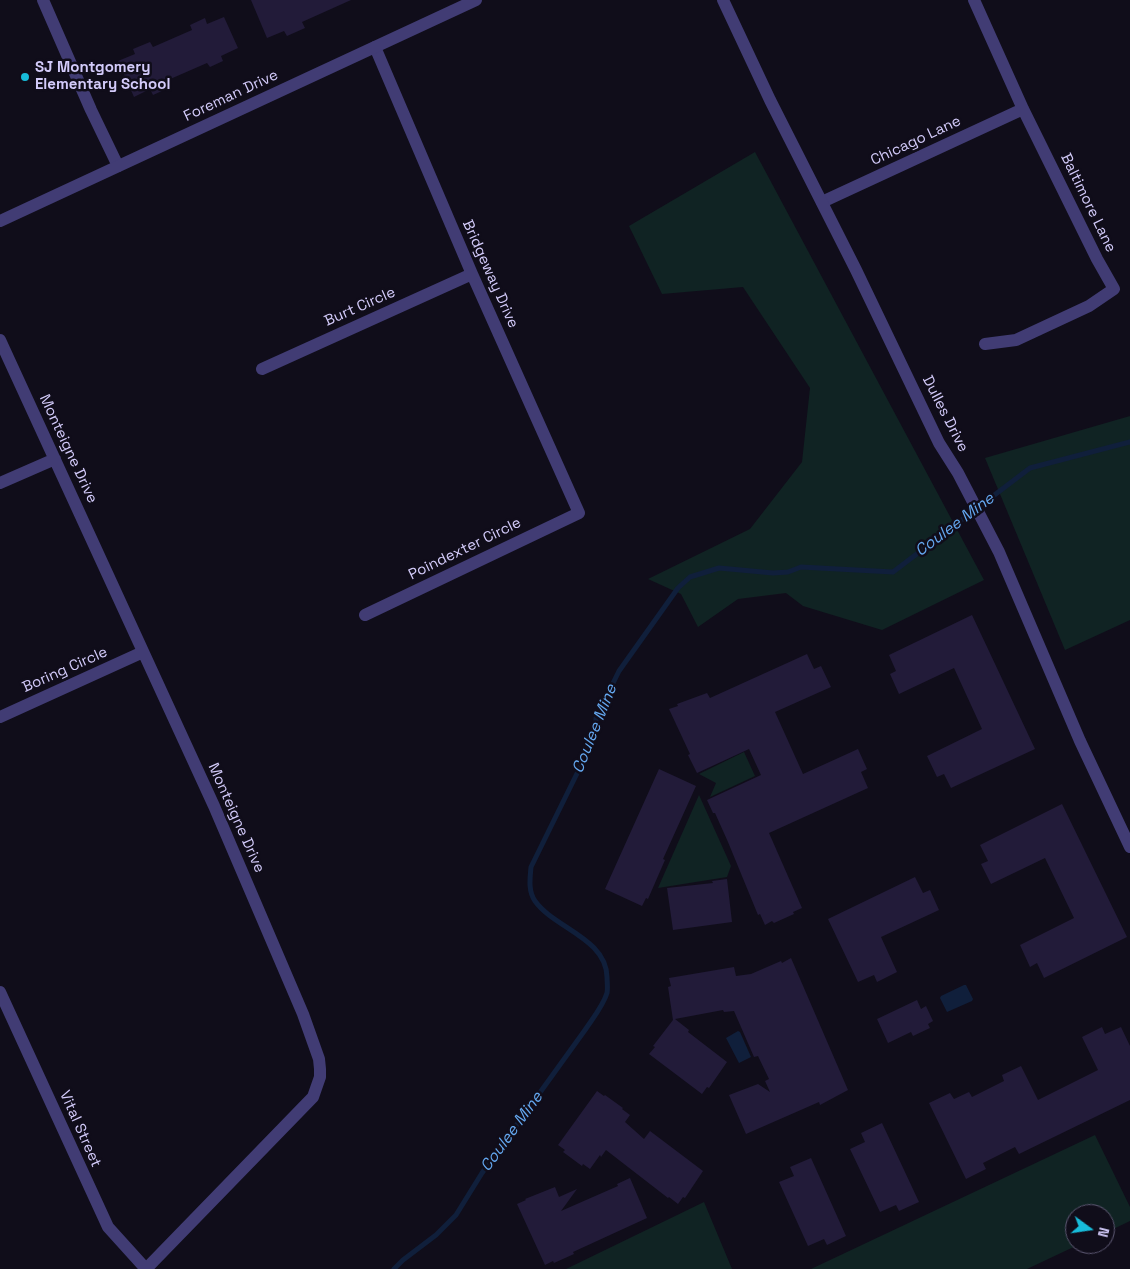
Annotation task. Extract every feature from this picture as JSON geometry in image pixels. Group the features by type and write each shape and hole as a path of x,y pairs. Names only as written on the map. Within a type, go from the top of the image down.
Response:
{"street":[{"path":"42,0 118,166"},
{"name":"Foreman Drive","path":"0,221 476,0"},
{"name":"Dulles Drive","path":"723,0 770,100 822,202 939,443 958,473 999,552 1080,741 1130,847"},
{"name":"Baltimore Lane","path":"974,0 1023,109 1097,259 1114,289 1089,306 1016,340 985,344"},
{"name":"Bridgeway Drive","path":"375,47 472,274 579,513"},
{"name":"Chicago Lane","path":"822,202 1023,109"},
{"name":"Burt Circle","path":"262,369 472,274"},
{"name":"Monteigne Drive","path":"0,340 214,806 312,1037 320,1068 320,1077 313,1097 146,1269"},
{"path":"0,483 55,459"},
{"name":"Poindexter Circle","path":"365,616 579,513"},
{"name":"Boring Circle","path":"0,717 143,652"},
{"name":"Vital Street","path":"0,992 108,1227 146,1269"}],"green space":[{"path":"755,152 984,580 882,630 803,606 786,593 738,599 698,627 681,594 648,579 750,529 802,462 810,388 743,287 662,294 629,226"},
{"path":"1130,416 1130,620 1065,650 985,458"},
{"path":"744,752 755,776 710,797 716,783 699,774"},
{"path":"699,795 731,866 727,877 658,888"},
{"path":"1095,1135 1130,1207 1130,1221 1115,1228 1115,1204 1065,1204 1065,1251 1027,1269 811,1269"},
{"path":"704,1202 732,1269 566,1269"}],"water":[{"path":"966,985 973,999 972,1001 947,1012 940,998 941,996"},
{"path":"738,1031 751,1057 739,1063 726,1038"}],"building":[{"path":"251,0 351,0 302,22 305,28 287,36 284,31 267,38"},
{"path":"224,17 238,48 221,56 223,61 210,67 207,63 168,80 171,87 153,95 150,89 134,97 118,61 135,54 133,49 150,42 153,47 192,30 190,25 205,18 207,24"},
{"path":"972,615 1035,749 951,788 944,774 937,777 927,756 982,729 954,668 899,694 890,674 896,671 889,655"},
{"path":"807,654 814,669 821,666 831,687 775,712 803,774 858,749 867,769 861,772 868,788 769,833 802,908 793,912 794,914 765,925 760,914 758,915 728,842 707,800 761,775 749,749 697,773 669,709 678,706 677,704 707,693 710,698"},
{"path":"659,769 696,786 663,859 665,860 648,899 646,898 642,906 605,889"},
{"path":"1062,804 1127,937 1044,978 1037,963 1030,967 1020,945 1074,918 1045,858 991,884 981,864 988,861 980,845"},
{"path":"915,877 923,893 930,890 939,910 881,937 897,972 877,982 874,975 858,982 828,919"},
{"path":"727,879 732,922 673,930 667,888 713,883 712,881"},
{"path":"791,958 848,1090 820,1105 819,1102 746,1134 729,1095 758,1084 770,1092 765,1081 769,1079 758,1056 754,1057 734,1011 724,1012 723,1010 675,1019 689,1030 688,1032 727,1062 709,1088 707,1087 702,1094 649,1054 673,1020 668,987 671,986 669,978 734,967 736,976 751,974"},
{"path":"917,1000 921,1009 926,1006 933,1021 928,1024 930,1028 913,1036 911,1032 888,1043 877,1019"},
{"path":"1102,1027 1105,1034 1121,1027 1130,1046 1130,1100 1019,1154 1015,1147 983,1163 986,1169 966,1179 929,1103 950,1093 954,1099 969,1092 972,1097 1004,1081 1002,1075 1021,1066 1038,1100 1098,1070 1082,1037"},
{"path":"597,1091 623,1108 630,1115 625,1122 644,1139 650,1131 703,1171 685,1198 683,1197 678,1204 606,1150 590,1169 583,1164 582,1166 563,1152 565,1150 558,1145"},
{"path":"882,1123 919,1202 899,1211 896,1205 880,1212 850,1149 865,1142 861,1133"},
{"path":"811,1158 846,1236 827,1245 824,1239 808,1246 779,1182 794,1176 790,1167"},
{"path":"630,1178 647,1218 573,1252 574,1254 545,1265 517,1204 555,1187 559,1197 577,1189 561,1211 618,1186 617,1184"}],"waterway":[{"name":"Coulee Mine","path":"394,1269 436,1235 456,1215 482,1173 585,1030 605,998 607,993 607,977 604,964 598,952 578,934 554,919 535,901 530,889 531,867 592,743 596,729 596,718 619,671 678,588 690,577 719,568 773,573 788,572 801,567 893,572 1030,468 1130,442"}],"place":[{"name":"SJ Montgomery Elementary School","path":"25,77"}]}
